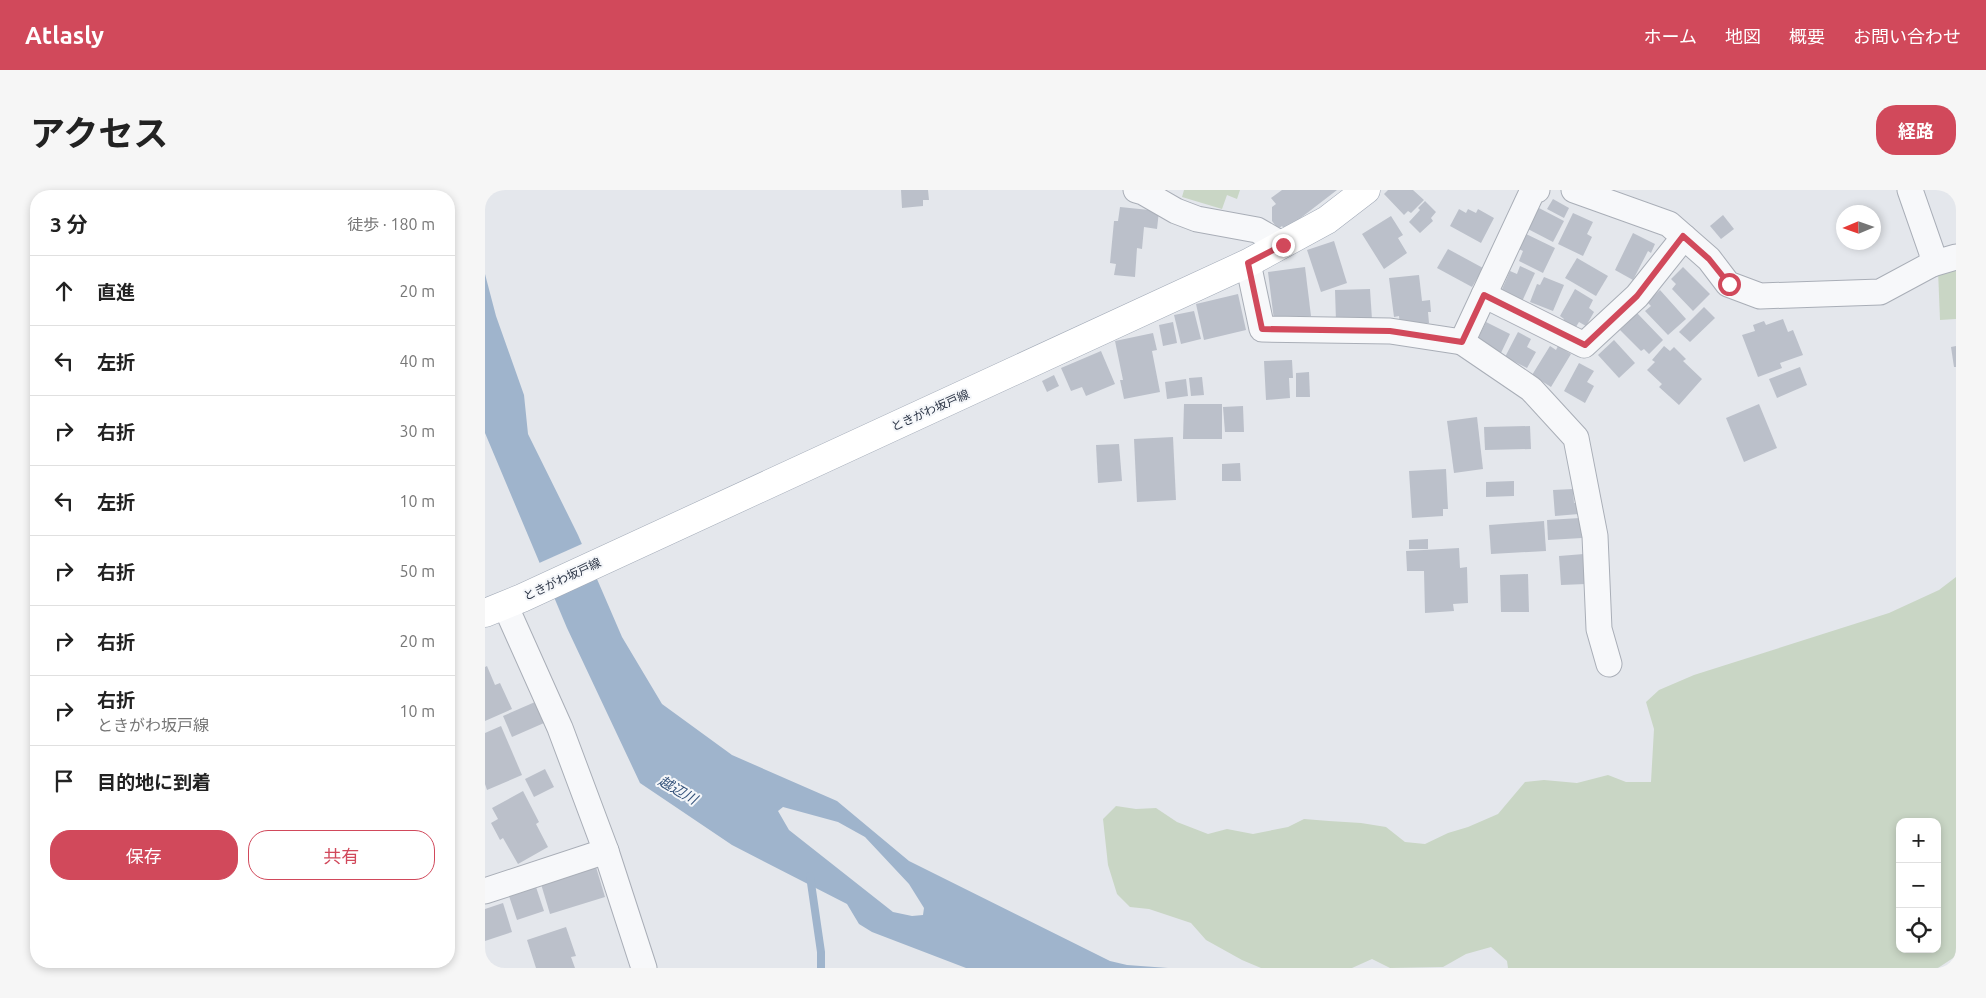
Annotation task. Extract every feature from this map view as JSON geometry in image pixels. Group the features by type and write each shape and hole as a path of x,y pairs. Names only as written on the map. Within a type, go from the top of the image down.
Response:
{"main road":[{"name":"ときがわ坂戸線","path":"504,605 1248,263 1327,220 1366,190"}],"street":[{"path":"1136,190 1176,211 1197,219 1257,230 1283,245"},
{"path":"1574,190 1669,224 1709,259 1729,284 1760,296 1880,292 1932,264 1956,256"},
{"path":"1909,190 1932,253 1932,264"},
{"path":"1462,342 1532,191"},
{"path":"1484,295 1585,345 1637,296 1683,236"},
{"path":"1248,263 1262,329 1390,331 1462,342 1531,389 1576,438 1595,536 1599,629 1609,664"},
{"path":"504,605 561,728 606,851 644,968"},
{"path":"485,890 606,851"}],"green space":[{"path":"1184,190 1240,190 1237,199 1227,195 1222,209 1182,197"},
{"path":"1956,264 1956,319 1940,320 1938,270"},
{"path":"1956,577 1956,956 1938,968 1508,968 1507,961 1491,947 1466,954 1443,967 1390,968 1372,959 1352,968 1261,968 1206,940 1191,923 1149,909 1130,907 1117,894 1108,865 1103,819 1116,806 1136,809 1156,808 1177,822 1208,834 1227,829 1253,834 1288,827 1304,819 1361,823 1386,827 1405,842 1425,844 1498,814 1525,782 1544,780 1577,783 1608,775 1626,782 1651,782 1654,729 1646,702 1659,690 1694,675 1889,613 1939,590"}],"water":[{"name":"越辺川","path":"485,274 496,316 524,395 528,434 578,535 622,637 662,704 732,755 837,801 909,861 1110,961 1127,965 1168,968 966,968 872,932 859,924 847,904 732,845 640,783 567,628 485,433","holes":["783,807 838,822 865,837 909,884 924,908 923,915 912,916 893,912 789,830 778,811"]}],"pier":[{"path":"584,543 599,577 552,599 537,564"}],"building":[{"path":"901,190 928,190 929,200 923,200 923,206 902,208"},
{"path":"1282,190 1337,190 1285,230 1282,226 1278,229 1272,221 1272,207 1276,204 1271,198"},
{"path":"1388,190 1413,190 1424,200 1411,213 1408,211 1404,215 1384,194"},
{"path":"1553,199 1569,208 1564,218 1547,209"},
{"path":"1425,201 1436,212 1431,218 1433,221 1420,233 1409,222"},
{"path":"1120,207 1159,211 1157,229 1144,227 1142,249 1137,248 1135,277 1114,275 1116,264 1110,263 1114,221 1118,221"},
{"path":"1537,207 1564,221 1553,242 1526,228"},
{"path":"1459,209 1466,213 1468,209 1476,213 1478,209 1494,218 1481,243 1450,226"},
{"path":"1573,213 1593,222 1587,234 1592,237 1583,256 1558,244"},
{"path":"1723,215 1734,229 1721,239 1710,226"},
{"path":"1391,216 1403,235 1398,238 1407,253 1384,269 1362,234"},
{"path":"1524,233 1555,248 1543,273 1519,261 1523,251 1517,248"},
{"path":"1633,233 1655,244 1651,253 1648,251 1633,280 1615,270"},
{"path":"1334,241 1347,283 1321,292 1307,250"},
{"path":"1448,249 1483,268 1472,287 1437,268"},
{"path":"1577,258 1608,276 1596,296 1565,278"},
{"path":"1520,266 1535,273 1520,306 1499,296 1510,271 1517,274"},
{"path":"1305,267 1311,316 1274,320 1268,272"},
{"path":"1683,267 1710,294 1693,311 1672,289 1676,284 1671,279"},
{"path":"1419,275 1422,301 1430,300 1431,312 1428,312 1429,323 1400,326 1399,316 1394,317 1389,278"},
{"path":"1544,277 1564,285 1553,311 1530,302 1537,284 1540,285"},
{"path":"1370,289 1372,320 1336,322 1335,290"},
{"path":"1575,289 1593,300 1589,308 1594,312 1586,326 1579,322 1574,330 1561,323 1564,319 1560,316"},
{"path":"1660,290 1686,319 1668,335 1645,311 1651,306 1647,302"},
{"path":"1238,294 1246,330 1204,340 1196,304"},
{"path":"1704,307 1715,318 1690,342 1679,332"},
{"path":"1194,311 1201,339 1181,344 1174,315"},
{"path":"1637,313 1663,340 1649,354 1644,349 1641,351 1620,330"},
{"path":"1783,319 1788,332 1793,330 1803,355 1780,363 1782,368 1758,377 1742,335 1755,331 1753,325 1764,321 1766,325"},
{"path":"1173,322 1177,343 1163,346 1159,325"},
{"path":"1486,322 1510,334 1500,355 1483,346 1484,342 1478,339"},
{"path":"1518,332 1531,339 1527,347 1536,352 1527,368 1505,357"},
{"path":"1153,333 1157,350 1152,351 1160,392 1124,399 1120,380 1123,380 1115,341"},
{"path":"1614,340 1635,363 1619,378 1598,355"},
{"path":"1550,346 1556,350 1558,346 1571,354 1551,387 1532,375"},
{"path":"1664,346 1670,351 1674,347 1686,359 1683,361 1702,379 1679,405 1659,387 1662,384 1647,370 1655,362 1652,360"},
{"path":"1956,346 1956,367 1954,367 1951,347"},
{"path":"1101,351 1115,384 1086,396 1082,387 1071,391 1061,368"},
{"path":"1292,360 1293,378 1289,378 1290,398 1266,400 1264,361"},
{"path":"1579,363 1594,371 1587,382 1594,386 1585,403 1564,391"},
{"path":"1800,367 1807,385 1777,398 1769,379"},
{"path":"1309,372 1310,397 1296,397 1296,373"},
{"path":"1054,375 1059,386 1047,392 1042,381"},
{"path":"1202,377 1204,395 1191,396 1189,378"},
{"path":"1186,379 1188,396 1167,399 1165,382"},
{"path":"1184,404 1222,404 1222,439 1183,439"},
{"path":"1759,404 1777,448 1744,462 1726,418"},
{"path":"1243,406 1244,432 1225,432 1223,407"},
{"path":"1477,417 1483,469 1454,473 1447,421"},
{"path":"1530,426 1531,449 1485,450 1484,427"},
{"path":"1173,437 1176,500 1137,502 1134,439"},
{"path":"1119,444 1122,481 1098,483 1096,445"},
{"path":"1240,463 1241,481 1222,481 1222,464"},
{"path":"1446,469 1448,509 1443,509 1443,516 1412,518 1409,471"},
{"path":"1514,481 1514,496 1486,497 1486,482"},
{"path":"1573,489 1574,503 1578,503 1579,514 1555,516 1553,490"},
{"path":"1580,518 1582,538 1548,540 1547,520"},
{"path":"1544,521 1546,551 1491,554 1489,525"},
{"path":"1428,539 1428,549 1409,549 1409,540"},
{"path":"1459,548 1460,568 1467,567 1468,603 1453,604 1454,611 1425,613 1424,571 1407,571 1406,551"},
{"path":"1584,554 1586,584 1561,585 1559,556"},
{"path":"1528,574 1529,612 1501,612 1500,575"},
{"path":"487,666 495,685 500,683 512,709 485,721 485,667"},
{"path":"535,702 544,723 512,737 503,716"},
{"path":"501,726 522,775 487,790 485,784 485,733"},
{"path":"545,769 554,787 534,797 525,779"},
{"path":"523,791 539,822 536,824 548,847 518,864 503,838 500,840 491,823 498,819 492,808"},
{"path":"596,867 605,897 550,914 541,884"},
{"path":"536,887 544,911 517,920 509,896"},
{"path":"503,903 512,932 485,941 485,909"},
{"path":"566,927 576,956 571,957 575,968 536,968 527,940"}],"waterway":[{"path":"810,876 821,952 821,968"}],"route":[{"path":"1283,245 1248,263 1262,329 1390,331 1462,342 1484,295 1585,345 1637,296 1683,236 1709,259 1729,284"}]}
